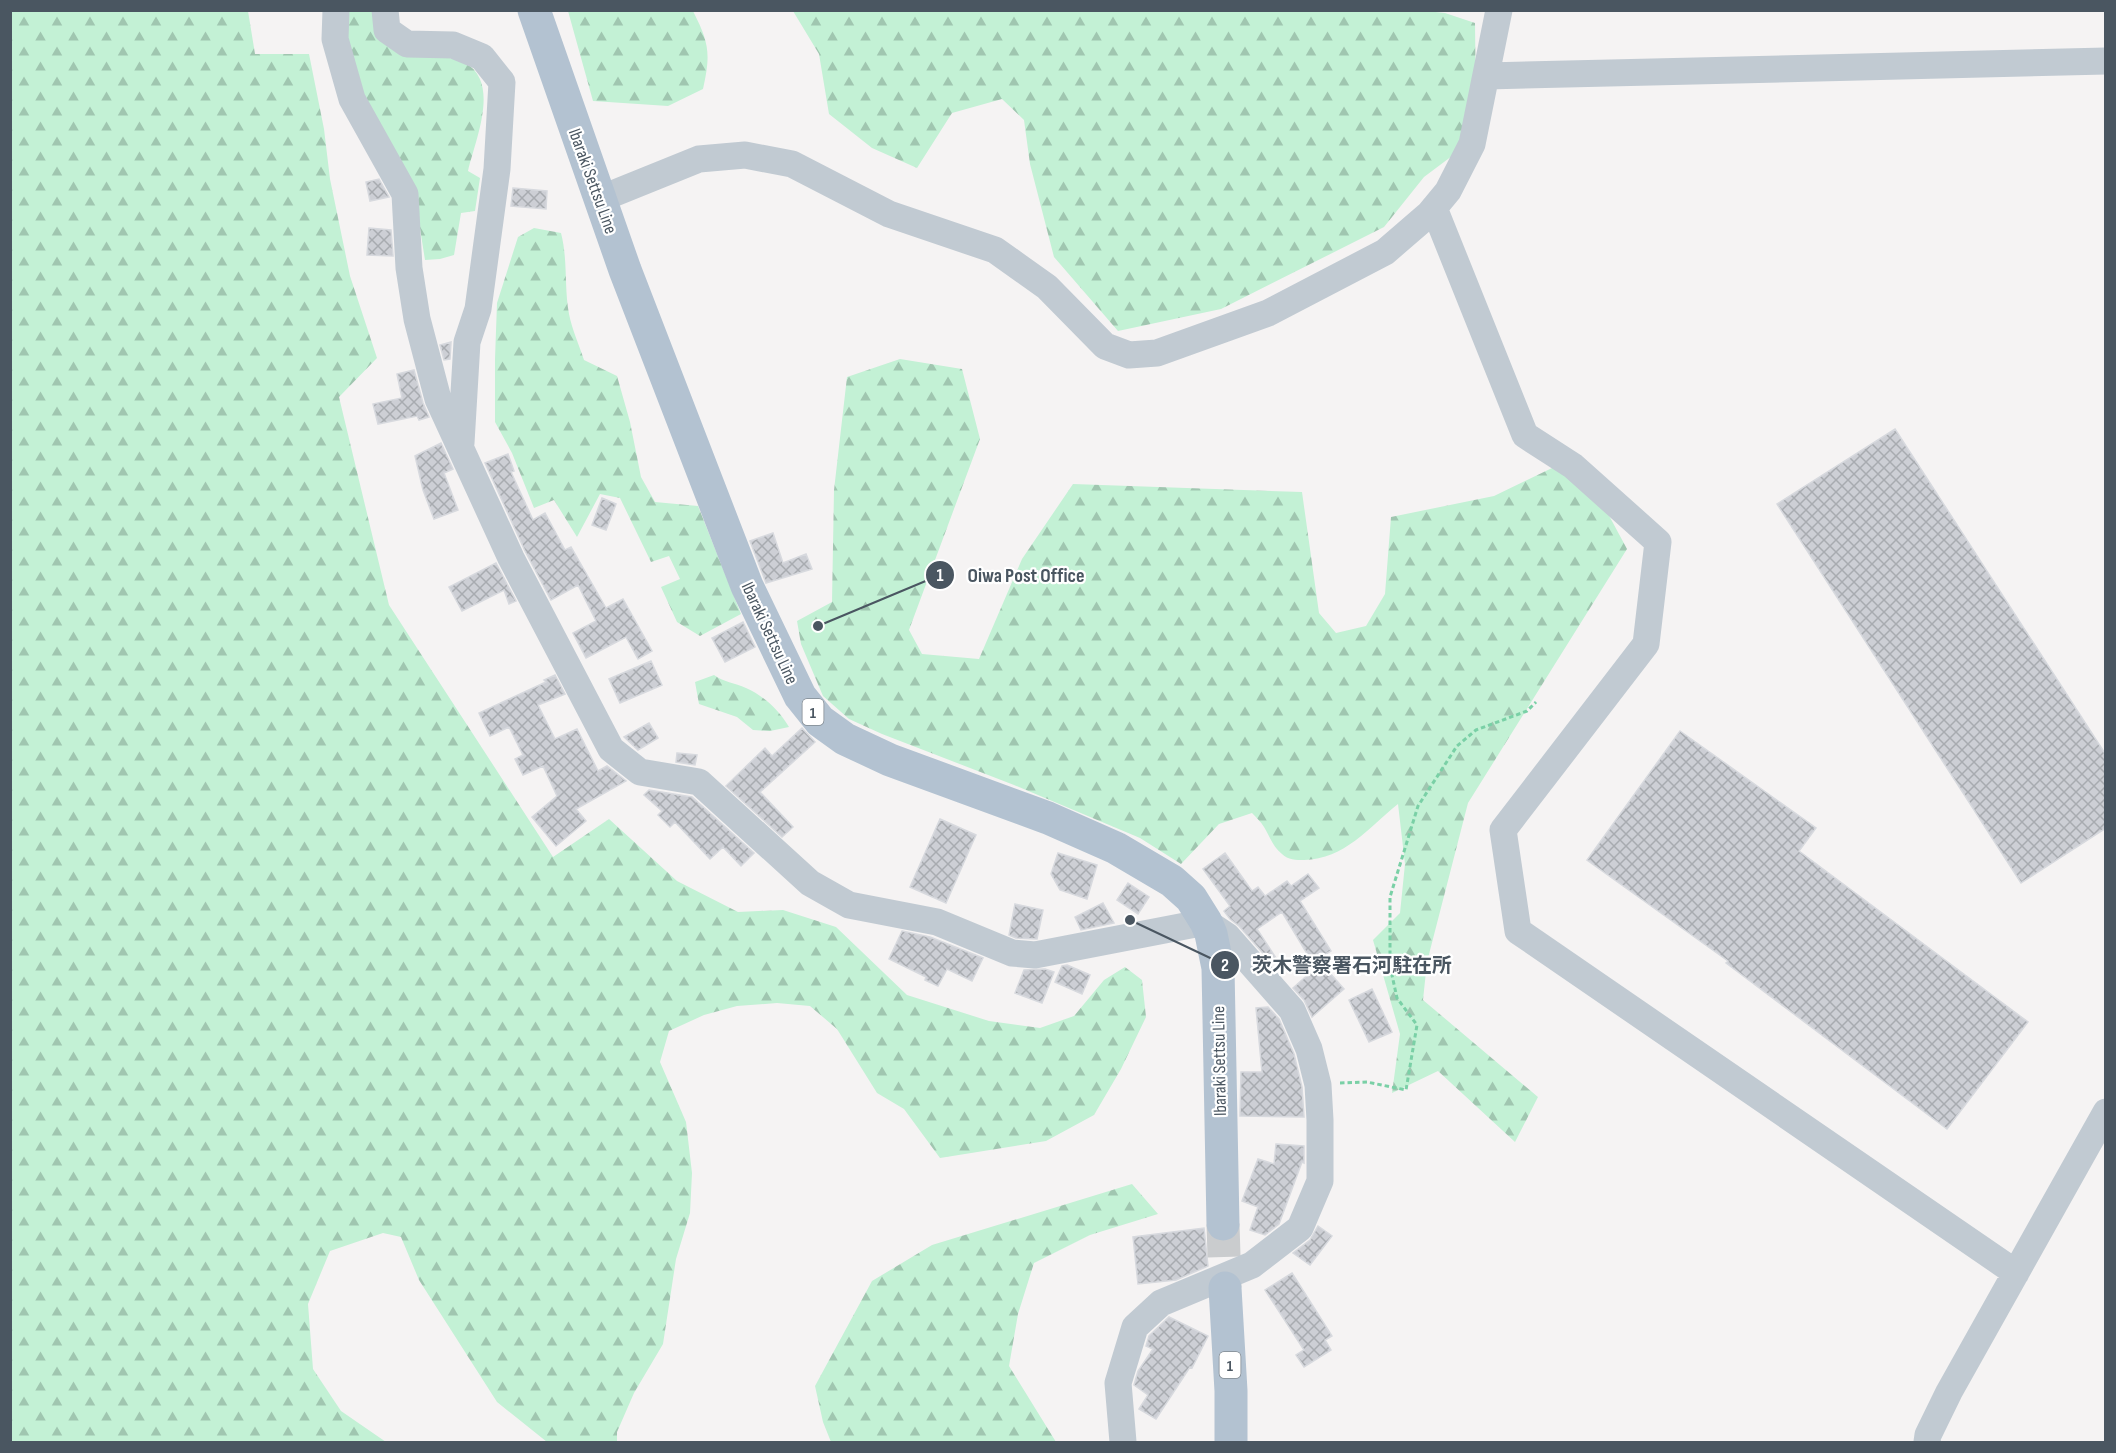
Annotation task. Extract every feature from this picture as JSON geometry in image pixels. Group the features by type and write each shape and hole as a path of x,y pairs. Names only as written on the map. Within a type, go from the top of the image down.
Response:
{"main road":[{"name":"Ibaraki Settsu Line","path":"534,10 625,270 747,586 800,696 820,721 845,739 890,760 1048,818 1116,848 1172,881 1191,898 1206,922 1211,934 1218,968 1223,1224"},
{"name":"1","path":"1226,1287 1231,1443"}],"street":[{"path":"336,10 335,39 352,99 405,195 409,268 417,319 438,399 511,558 612,748 640,772 699,782 810,883 849,905 937,922 1012,953 1035,955 1206,922 1227,936 1292,1010 1308,1049 1318,1085 1320,1181 1300,1228 1252,1265 1161,1303 1135,1327 1118,1383 1123,1443"},
{"path":"385,10 387,30 407,44 453,45 482,57 501,82 497,169 478,309 467,342 461,449"},
{"path":"600,199 699,159 745,155 792,164 889,214 995,250 1047,287 1104,346 1129,355 1157,353 1268,313 1385,252 1434,208 1448,191 1472,144 1499,10"},
{"path":"1486,76 2106,61"},
{"path":"1434,208 1525,435 1573,466 1658,542 1646,644 1503,830 1518,931 2016,1273"},
{"path":"1928,1443 1928,1435 1949,1392 2106,1112"}],"path":[{"path":"1318,1085 1367,1082 1406,1090 1417,1025 1397,998 1390,966 1390,897 1406,840 1418,806 1457,746 1476,729 1527,711 1536,702"}],"green space":[{"path":"1417,10 1445,13 1475,23 1476,109 1456,153 1424,177 1384,227 1221,309 1118,331 1054,257 1030,164 1024,120 1002,99 952,113 917,168 872,148 829,114 819,54 793,11"},
{"path":"10,11 248,11 255,54 309,54 324,129 330,179 350,276 377,358 339,397 389,605 553,857 609,819 677,881 738,912 783,910 836,927 907,995 989,1021 1040,1028 1074,1016 1104,980 1125,967 1142,980 1146,1017 1121,1069 1094,1115 1046,1141 940,1158 904,1109 877,1093 837,1029 810,1006 777,1003 737,1006 704,1015 669,1031 660,1062 686,1122 692,1173 690,1213 676,1259 663,1344 634,1393 617,1432 617,1442 547,1442 497,1402 419,1280 401,1237 383,1233 330,1251 308,1304 313,1369 341,1411 386,1442 11,1442"},
{"path":"345,11 378,11 401,51 452,58 465,63 476,72 482,84 483,113 468,171 480,178 475,211 461,213 454,255 425,260 415,197 358,99 344,40"},
{"path":"568,11 693,11 707,48 708,57 703,89 668,106 593,101"},
{"path":"534,228 561,233 570,320 584,360 617,376 630,422 641,477 655,502 698,506 741,614 700,636 677,622 661,587 680,579 669,556 651,562 620,498 600,494 577,537 554,500 534,508 512,453 495,422 497,303 518,237"},
{"path":"900,359 962,369 980,439 909,630 922,654 979,659 1022,559 1073,484 1302,492 1319,613 1336,633 1366,626 1385,594 1391,517 1494,496 1577,456 1627,549 1468,803 1427,962 1423,1000 1538,1097 1515,1142 1438,1071 1392,1093 1400,1034 1373,940 1400,913 1405,864 1398,804 1355,841 1332,854 1319,858 1298,860 1284,856 1252,813 1219,824 1181,864 1140,838 849,719 823,696 801,644 797,621 832,602 834,490 847,377"},
{"path":"714,675 746,688 765,699 776,709 789,727 770,731 753,730 737,717 699,704 695,682"},
{"path":"1132,1184 1158,1214 1090,1235 1034,1263 1018,1314 1009,1366 1056,1442 831,1442 823,1422 815,1386 872,1281 932,1245"}],"building":[{"path":"379,179 389,197 370,201 366,182"},
{"path":"513,188 547,191 546,209 511,206"},
{"path":"369,228 391,230 393,256 367,255"},
{"path":"451,342 450,359 444,360 440,345"},
{"path":"414,370 429,417 419,420 417,416 378,424 373,404 402,398 397,374"},
{"path":"1895,429 2106,755 2106,828 2021,883 1777,504"},
{"path":"441,443 453,469 444,473 458,510 434,519 423,490 415,456"},
{"path":"508,454 514,471 511,472 533,520 545,513 565,550 571,547 606,608 623,599 652,651 638,659 626,637 586,658 573,633 596,621 578,585 551,600 525,551 485,463"},
{"path":"602,498 616,504 606,530 592,525"},
{"path":"773,533 783,563 806,554 812,569 766,583 750,541"},
{"path":"496,563 516,601 509,604 504,590 462,611 449,587"},
{"path":"743,622 755,647 725,662 712,638"},
{"path":"651,661 662,685 620,703 609,679"},
{"path":"555,675 565,694 538,705 555,739 577,729 598,771 607,766 626,781 576,809 586,821 556,846 532,817 557,796 543,766 523,775 515,759 523,755 509,727 490,736 479,713 546,682 544,680"},
{"path":"649,723 658,738 638,750 624,737"},
{"path":"802,728 815,742 760,792 793,827 782,837 726,786 765,748 772,756"},
{"path":"1680,731 1816,828 1799,851 2028,1022 1947,1129 1726,963 1728,961 1587,860"},
{"path":"677,753 697,755 695,765 676,762"},
{"path":"649,790 692,797 754,853 741,866 723,847 710,859 675,822 670,827 658,815 662,811 644,795"},
{"path":"940,819 976,835 946,903 910,887"},
{"path":"1058,853 1097,865 1087,899 1060,890 1051,874"},
{"path":"1225,853 1252,891 1258,887 1265,896 1287,881 1291,886 1308,874 1319,888 1300,901 1331,951 1312,962 1282,912 1257,929 1276,958 1270,961 1224,911 1230,906 1203,869"},
{"path":"1128,883 1149,897 1138,914 1117,900"},
{"path":"1103,903 1114,923 1081,930 1075,917"},
{"path":"1015,904 1043,910 1037,939 1016,938 1009,935"},
{"path":"902,931 930,937 983,958 972,981 947,969 938,986 925,980 926,977 889,959"},
{"path":"1321,963 1344,989 1312,1017 1304,1000 1293,988"},
{"path":"1067,965 1090,975 1082,994 1055,982 1062,966"},
{"path":"1045,969 1054,972 1042,1003 1015,993 1024,970"},
{"path":"1372,989 1392,1032 1369,1042 1349,1000"},
{"path":"1268,1007 1279,1019 1294,1054 1302,1087 1304,1117 1240,1116 1241,1072 1262,1072 1256,1008"},
{"path":"1276,1144 1304,1146 1304,1163 1302,1162 1279,1224 1265,1235 1250,1230 1258,1207 1242,1201 1258,1159 1274,1164"},
{"path":"1318,1226 1332,1236 1310,1265 1293,1253 1310,1240"},
{"path":"1204,1228 1208,1266 1176,1280 1138,1284 1133,1237"},
{"path":"1292,1273 1332,1336 1325,1340 1331,1350 1304,1367 1296,1355 1304,1350 1265,1290"},
{"path":"1169,1317 1208,1336 1192,1368 1190,1367 1156,1419 1139,1409 1148,1395 1134,1385 1138,1371 1153,1349 1146,1346 1149,1336"}],"tunnel":[{"path":"1223,1224 1225,1288"}],"place":[{"name":"Oiwa Post Office","path":"818,626"},
{"name":"茨木警察署石河駐在所","path":"1130,920"}]}
